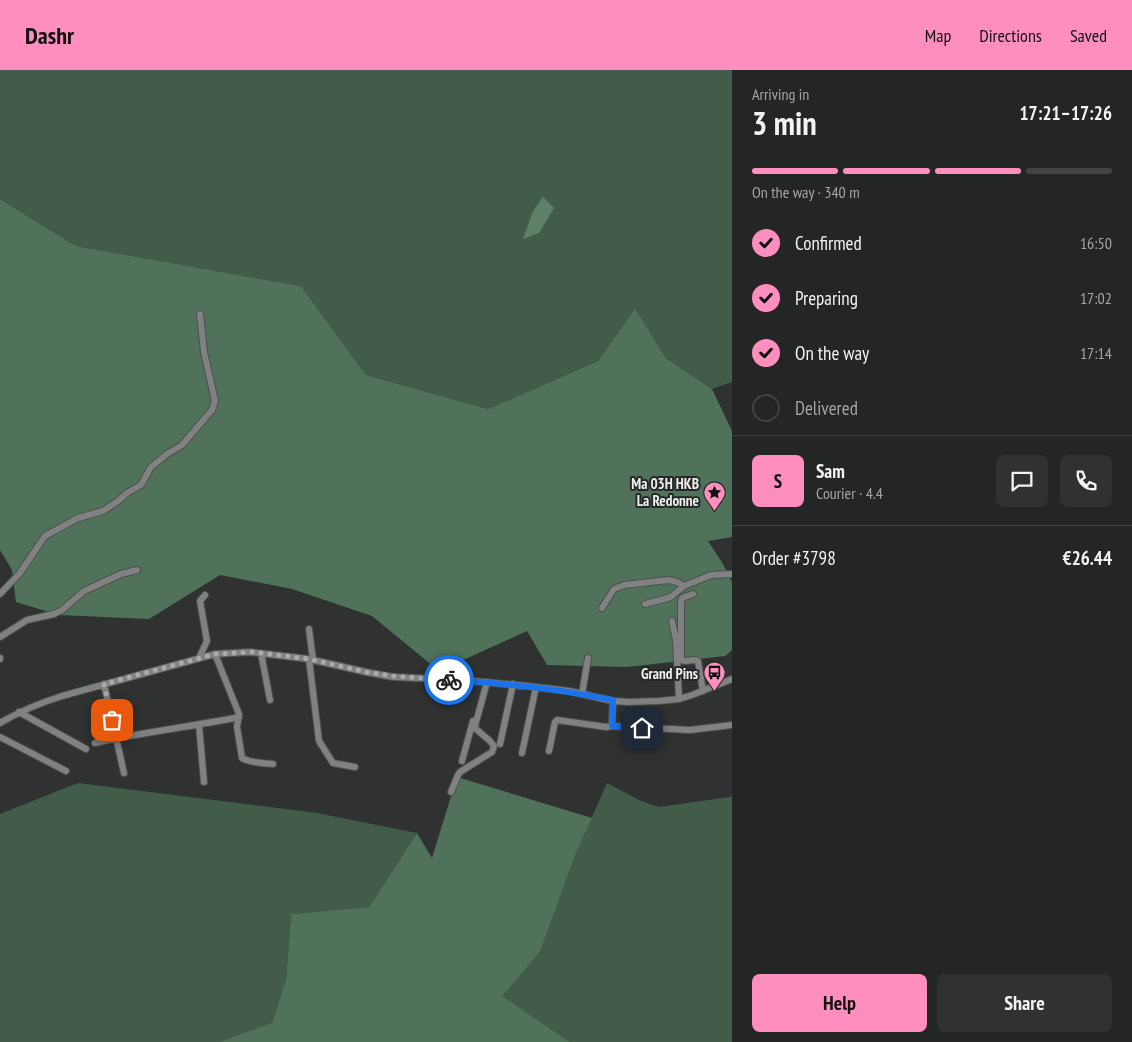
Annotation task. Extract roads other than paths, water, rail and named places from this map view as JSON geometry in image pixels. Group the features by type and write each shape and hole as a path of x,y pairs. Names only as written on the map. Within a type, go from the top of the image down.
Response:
{"street":[{"path":"0,594 20,573 45,536 78,518 103,511 141,485 151,467 182,445 212,410 215,401 204,352 200,314"},
{"path":"0,637 27,620 54,614 62,610 84,591 121,574 137,570"},
{"path":"645,604 668,598 684,586 711,575 732,574"},
{"path":"602,608 614,589 624,585 669,580 684,586"},
{"path":"693,594 682,598 681,602 681,660 684,662 696,660 698,662 703,691"},
{"path":"199,658 207,641 200,601 205,595"},
{"path":"672,621 676,640 679,698"},
{"path":"309,629 319,741 333,763 355,766"},
{"path":"0,723 18,712 42,702 215,654 254,652 311,659 366,672 393,676 513,684 613,700 648,702 679,698 732,680"},
{"path":"261,653 270,700"},
{"path":"215,654 238,710 237,727 242,758 248,761 273,764"},
{"path":"582,694 588,658"},
{"path":"462,760 485,682"},
{"path":"452,792 460,772 492,752 494,746 474,726 485,682"},
{"path":"104,684 124,773"},
{"path":"500,744 513,684"},
{"path":"522,753 536,687"},
{"path":"612,726 613,700"},
{"path":"18,712 86,749"},
{"path":"95,743 239,717"},
{"path":"549,751 557,720 606,727 690,730 732,725"},
{"path":"199,725 204,782"},
{"path":"0,737 66,771"}],"place":[{"name":"Ma 03H HKB La Redonne","path":"715,511"},
{"name":"Grand Pins","path":"714,692"}]}
